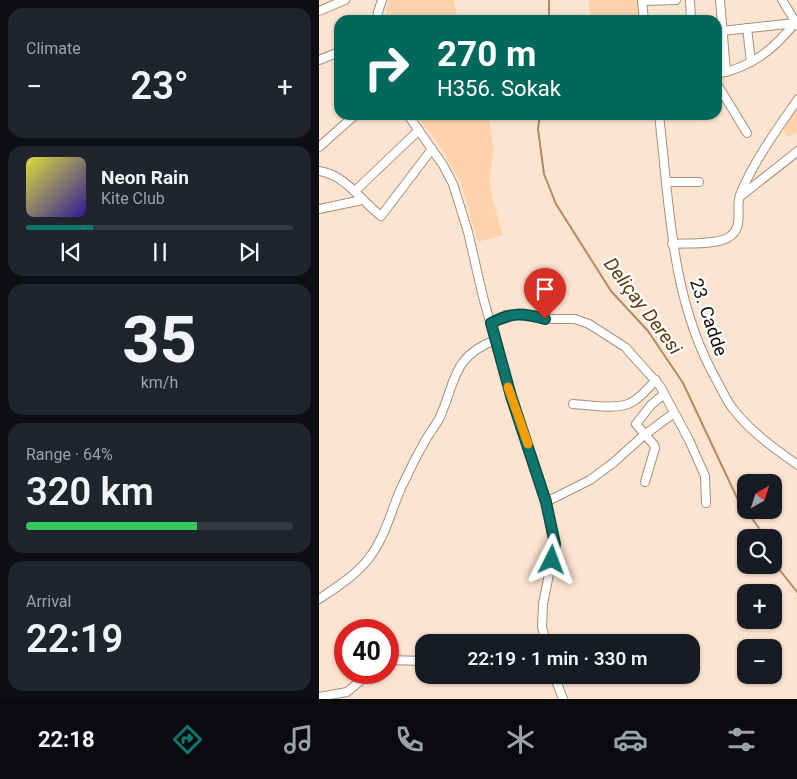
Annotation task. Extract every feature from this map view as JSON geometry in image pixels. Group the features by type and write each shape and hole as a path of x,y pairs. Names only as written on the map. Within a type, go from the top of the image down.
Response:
{"street":[{"path":"319,11 332,2 345,0"},
{"path":"378,15 382,0"},
{"path":"643,15 642,1 677,0"},
{"path":"689,0 690,15"},
{"path":"720,0 721,15"},
{"path":"782,0 796,25"},
{"path":"790,14 797,8"},
{"path":"726,72 722,31 796,25"},
{"path":"722,73 751,62 767,53 796,25"},
{"path":"747,28 751,62"},
{"path":"319,60 334,54"},
{"path":"722,92 747,133"},
{"path":"672,244 715,241 728,238 734,233 740,218 739,197 767,144 797,99"},
{"path":"319,147 349,120"},
{"path":"412,120 453,184 468,232 511,396 546,502 555,544 543,604 542,627 544,634"},
{"name":"23. Cadde","path":"661,120 672,244 684,304 694,334 733,410 770,446 797,465"},
{"path":"355,191 419,130"},
{"path":"319,171 336,177 355,191 362,200 381,216 432,149"},
{"path":"739,197 797,151"},
{"path":"667,182 699,182"},
{"path":"319,209 362,200"},
{"path":"491,323 505,316 520,314 545,319 575,319 589,324 625,347 656,380 689,440 705,476 706,503"},
{"path":"319,599 342,583 369,559 385,533 394,504 411,467 438,420 455,373 471,353 483,344 496,340"},
{"path":"573,404 603,407 626,405 642,394 656,380"},
{"path":"645,482 655,448 654,444 636,424 651,405 664,394"},
{"path":"546,502 590,480 674,413"},
{"path":"399,660 415,661"},
{"path":"319,697 347,692 357,684"},
{"path":"557,684 563,699"}],"shaded area":[{"path":"388,0 454,0 457,15 386,15"},
{"path":"588,0 639,0 640,15 590,15"},
{"path":"797,105 797,133 787,137 782,127"},
{"path":"420,120 489,120 494,150 489,180 493,202 503,235 478,242 461,183 439,145"}],"waterway":[{"name":"Deliçay Deresi","path":"549,0 549,15"},
{"name":"Deliçay Deresi","path":"539,120 538,129 544,174 556,204 611,291 648,331 683,383 737,498"},
{"name":"Deliçay Deresi","path":"752,519 760,529"},
{"name":"Deliçay Deresi","path":"782,573 798,593"}],"slow traffic":[{"path":"508,387 528,444"}],"route":[{"path":"545,319 520,314 505,316 491,323 511,396 546,502 555,544 552,560"}]}
